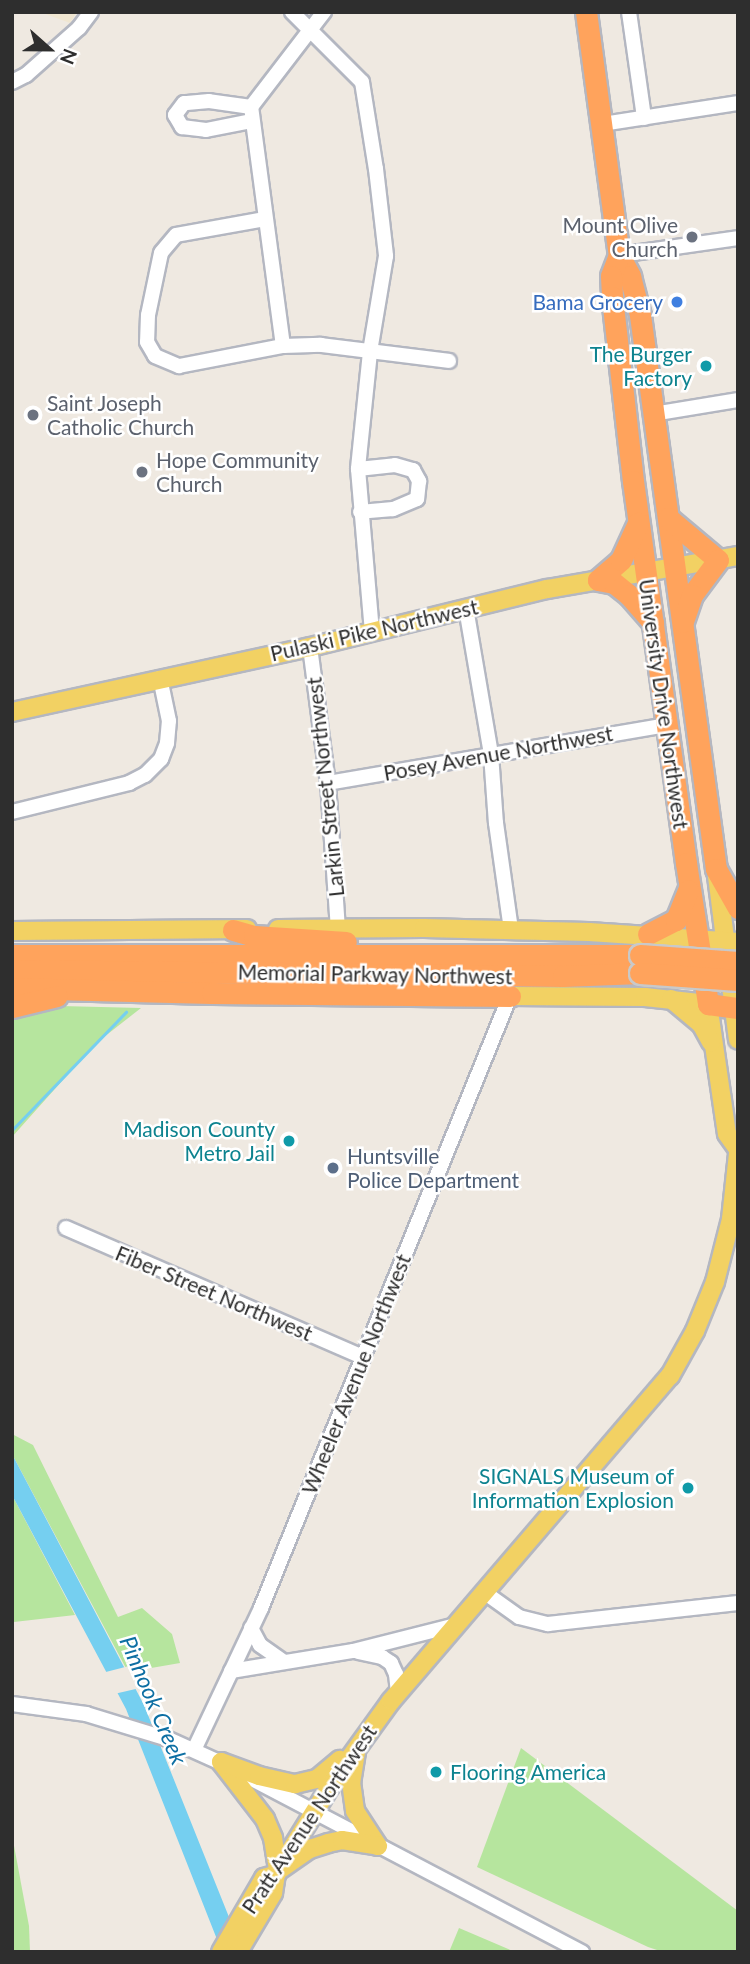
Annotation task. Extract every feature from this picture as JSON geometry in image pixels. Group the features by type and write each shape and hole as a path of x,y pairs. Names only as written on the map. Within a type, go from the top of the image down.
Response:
{"highway":[{"name":"University Drive Northwest","path":"586,12 619,255 630,276 639,316 716,869"},
{"name":"University Drive Northwest","path":"619,255 611,276 612,297 639,521 708,1004"},
{"path":"668,518 728,558 692,595 682,623"},
{"path":"598,580 621,560 639,521"},
{"path":"598,580 614,583 629,595 654,624"},
{"path":"716,869 738,908"},
{"path":"648,934 676,920 685,904 689,881"},
{"path":"233,930 254,936 332,940 428,963"},
{"name":"Memorial Parkway Northwest","path":"12,955 428,963 563,976 640,964 738,962"},
{"path":"290,994 428,963"},
{"name":"Memorial Parkway Northwest","path":"12,970 428,963"},
{"name":"Memorial Parkway Northwest","path":"640,964 738,980"},
{"path":"12,988 510,996"},
{"path":"12,1007 93,991"},
{"path":"708,1004 736,1008"}],"main road":[{"name":"Pulaski Pike Northwest","path":"12,712 310,647 466,608 598,580 728,558"},
{"name":"University Drive Northwest","path":"716,869 732,941 738,1040"},
{"path":"12,931 338,928 511,930 648,934 732,941"},
{"path":"645,997 663,986 668,970 668,952 664,943 648,934"},
{"name":"Memorial Parkway Northwest","path":"510,996 645,997 708,1004"},
{"path":"671,999 701,1024 715,1049"},
{"name":"University Drive Northwest","path":"456,1625 639,1415 679,1360 715,1282 731,1219 738,1151 727,1133 708,1004"},
{"name":"Pratt Avenue Northwest","path":"221,1952 250,1917 264,1878 277,1872 358,1745 456,1625"},
{"path":"221,1762 283,1783 307,1783 326,1774 358,1745"},
{"path":"358,1745 351,1782 355,1811 378,1846"},
{"path":"221,1762 265,1819 273,1838 277,1872 310,1849 328,1843 342,1840 378,1846"},
{"path":"238,1952 250,1917"}],"street":[{"path":"12,82 26,75 79,28 91,12"},
{"path":"292,12 362,82 376,169 386,256 370,352 358,469 372,631"},
{"path":"283,346 251,114 324,12"},
{"path":"629,12 645,118"},
{"path":"602,124 738,103"},
{"path":"265,219 176,235 161,253 148,315 147,342 155,356 179,366 283,346 321,345 449,361"},
{"path":"619,255 738,238"},
{"path":"653,414 738,400"},
{"path":"358,469 395,465 413,470 419,481 416,499 393,509 360,512"},
{"path":"466,608 491,754 496,822 511,930"},
{"name":"Larkin Street Northwest","path":"310,647 328,783 338,928"},
{"path":"12,812 129,783 145,775 161,759 167,743 169,721 160,678"},
{"name":"Posey Avenue Northwest","path":"328,783 668,725"},
{"name":"Wheeler Avenue Northwest","path":"194,1749 251,1628 510,996"},
{"name":"Fiber Street Northwest","path":"66,1228 363,1357"},
{"path":"485,1591 519,1617 548,1624 608,1620 738,1603"},
{"path":"231,1671 354,1651 456,1625"},
{"path":"251,1628 260,1645 284,1662"},
{"path":"354,1651 391,1663 396,1674 398,1693"},
{"path":"12,1704 86,1714 194,1749 582,1952"}],"shaded area":[{"path":"40,12 77,12 70,23"}],"green space":[{"path":"61,1006 141,1008 95,1044 12,1137 12,1020"},
{"path":"12,1434 33,1445 118,1617 142,1608 172,1634 180,1663 128,1672 12,1454"},
{"path":"12,1495 75,1615 14,1622 12,1646"},
{"path":"521,1748 738,1911 738,1952 663,1952 477,1867"},
{"path":"12,1835 29,1926 30,1952 12,1952"},
{"path":"459,1928 515,1952 449,1952"}],"water":[{"path":"12,1454 144,1705 243,1952 222,1952 126,1709 12,1495"}],"pier":[{"path":"129,1666 140,1688 114,1694 102,1673"}],"waterway":[{"path":"12,1130 126,1012"}],"place":[{"name":"Mount Olive Church","path":"692,237"},
{"name":"Bama Grocery","path":"677,302"},
{"name":"The Burger Factory","path":"706,366"},
{"name":"Saint Joseph Catholic Church","path":"33,415"},
{"name":"Hope Community Church","path":"142,472"},
{"name":"Madison County Metro Jail","path":"289,1141"},
{"name":"Huntsville Police Department","path":"333,1168"},
{"name":"SIGNALS Museum of Information Explosion","path":"688,1488"},
{"name":"Flooring America","path":"436,1772"}],"water label":[{"name":"Pinhook Creek","path":"154,1700"}]}
